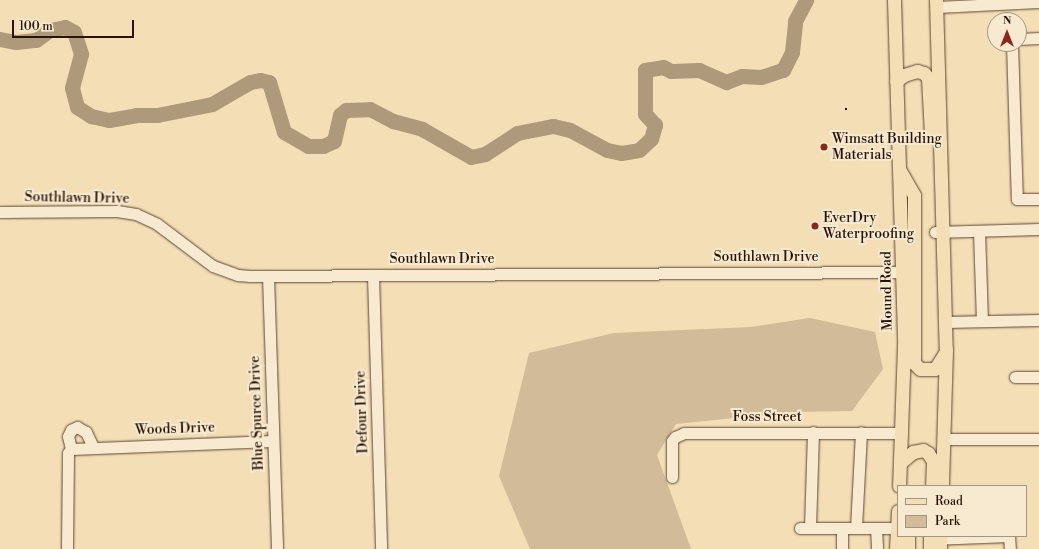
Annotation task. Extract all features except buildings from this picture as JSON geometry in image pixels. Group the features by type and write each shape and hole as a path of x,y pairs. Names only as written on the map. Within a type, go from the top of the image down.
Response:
{"main road":[{"name":"Mound Road","path":"894,0 903,272 902,433 900,484"},
{"path":"936,4 939,231"},
{"path":"896,81 904,75 917,71 924,73 930,85 946,322 942,485"},
{"path":"899,168 914,195 914,363 920,369 935,369 946,349"},
{"path":"900,462 913,452 923,450 928,453 933,462 932,485"},
{"path":"896,549 897,537"},
{"path":"908,537 908,549"}],"street":[{"path":"936,4 1039,2"},
{"path":"1027,39 1039,38"},
{"path":"1012,52 1017,199 1039,199"},
{"name":"Southlawn Drive","path":"0,212 117,211 136,214 157,224 213,266 238,275 903,272"},
{"path":"939,231 1039,229"},
{"path":"979,231 982,321"},
{"name":"Defour Drive","path":"373,275 381,549"},
{"name":"Blue Spurce Drive","path":"268,276 277,549"},
{"path":"946,322 1039,320"},
{"path":"1015,378 1039,377"},
{"path":"67,549 68,454 75,448 68,436 71,430 77,427 82,428 93,447"},
{"path":"812,432 805,528 897,528"},
{"name":"Foss Street","path":"672,477 672,441 679,434 812,432 902,433"},
{"path":"856,528 861,432"},
{"path":"944,439 1039,439"},
{"name":"Woods Drive","path":"75,448 273,441"},
{"path":"842,528 842,549"},
{"path":"876,528 877,549"},
{"path":"935,541 994,537"},
{"path":"1009,537 1010,549"}],"green space":[{"path":"810,318 875,332 883,369 852,411 792,412 676,424 657,455 691,549 530,549 499,476 529,353 614,333 751,327"}],"waterway":[{"path":"0,39 16,42 36,40 50,30 65,27 74,32 81,54 72,88 77,107 91,116 109,120 136,115 157,115 212,104 250,82 260,80 269,82 284,132 308,146 323,146 334,141 340,115 346,110 370,109 393,121 422,129 471,157 485,154 517,133 553,126 570,130 607,150 621,153 639,150 651,139 655,125 645,114 645,70 663,67 671,71 699,70 726,82 742,76 761,77 783,70 792,52 795,21 806,0"}],"place":[{"name":"Wimsatt Building Materials","path":"824,147"},
{"name":"EverDry Waterproofing","path":"815,226"}]}
